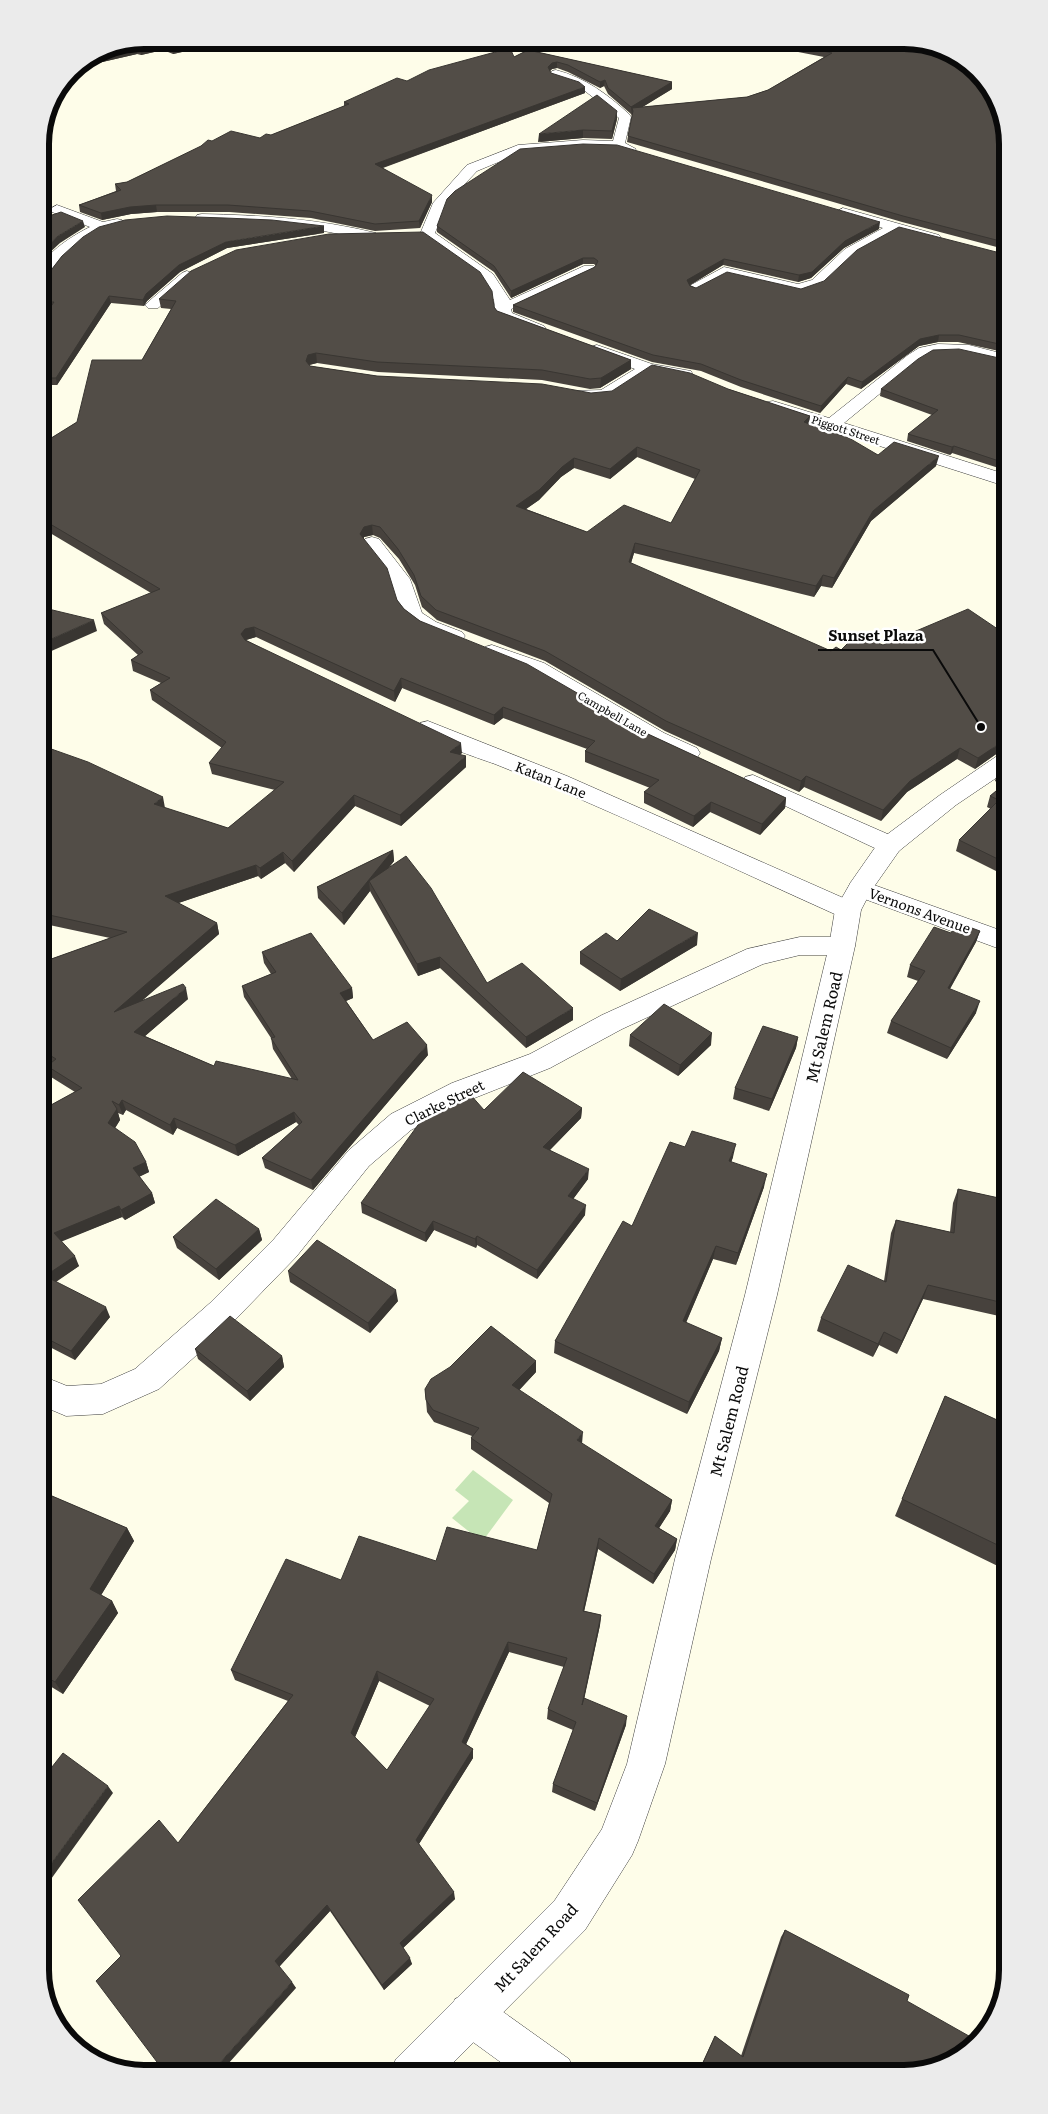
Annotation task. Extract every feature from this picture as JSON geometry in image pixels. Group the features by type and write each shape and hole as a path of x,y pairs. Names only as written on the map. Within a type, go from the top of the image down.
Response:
{"street":[{"path":"556,74 574,78 587,86 625,117 618,145"},
{"path":"427,234 440,203 472,168 518,149 583,144 618,145 647,154"},
{"path":"829,208 951,242"},
{"path":"57,209 102,227"},
{"path":"188,218 272,219 378,236 330,237 314,240"},
{"path":"49,267 55,258 69,245 102,227 128,221"},
{"path":"696,288 724,272 799,289 817,282 850,252 896,227"},
{"path":"410,235 427,234 488,277 502,300 504,316 554,335"},
{"path":"153,304 186,276 200,268"},
{"path":"503,307 522,301 589,269"},
{"path":"580,344 648,368 702,380"},
{"path":"831,425 874,388 918,355 929,350 943,349 983,352 999,357"},
{"path":"564,392 590,396 606,395 648,368"},
{"name":"Piggott Street","path":"761,402 999,478"},
{"name":"Campbell Lane","path":"372,543 400,579 408,607 414,617 429,626 536,668 656,738 710,763"},
{"name":"Katan Lane","path":"412,720 456,741 854,899"},
{"name":"Mt Salem Road","path":"420,2065 570,1915 618,1842 646,1764 693,1559 761,1295 854,899 890,846 948,800 999,765"},
{"path":"737,775 890,846"},
{"name":"Vernons Avenue","path":"854,899 999,940"},
{"name":"Clarke Street","path":"49,1394 66,1401 103,1398 147,1379 221,1313 285,1248 359,1158 400,1122 462,1091 540,1061 620,1018 756,956 800,946 842,946"},
{"path":"470,2014 541,2065"}],"green space":[{"path":"473,1470 513,1500 482,1542 452,1518 469,1501 455,1490"}],"building":[{"path":"510,49 514,57 528,50 672,82 631,107 608,88 605,80 600,82 568,65 557,62 552,63 548,67 551,73 579,82 585,87 375,164 432,195 419,221 375,224 310,211 228,205 156,205 130,207 101,213 79,205 121,190 115,184 127,182 201,146 208,140 212,141 231,131 260,138 266,134 271,135 349,104 344,102 397,78 407,81 429,70"},
{"path":"813,49 910,49 929,52 952,61 980,86 992,107 999,138 999,241 903,216 628,136 632,108 747,97 768,90 832,53"},
{"path":"597,95 617,111 612,131 583,130 539,134"},
{"path":"583,144 617,145 880,222 845,241 812,272 799,275 724,259 687,280 690,286 696,288 727,272 801,289 824,281 857,250 899,227 999,253 999,344 959,335 939,335 920,339 862,382 848,377 821,406 741,380 701,364 653,355 513,305 595,267 598,261 594,258 583,258 511,291 494,266 437,226 447,199 455,191 520,149"},
{"path":"61,212 83,221 58,236 49,244 49,215"},
{"path":"167,216 272,220 324,226 226,242 179,265 146,294 143,300 109,296 56,378 49,378 49,309 54,302 49,302 49,273 62,256 83,237 99,227 125,220"},
{"path":"423,232 480,272 492,291 494,307 497,311 631,360 601,378 590,379 542,370 377,362 316,353 308,355 306,361 310,366 377,376 542,384 591,393 612,391 652,365 690,373 728,389 810,416 804,422 849,438 878,455 894,442 939,456 873,511 834,578 823,575 816,586 635,543 629,562 831,651 836,647 841,650 856,635 883,645 968,609 999,630 999,744 978,758 960,748 910,781 883,810 806,776 801,781 666,721 545,651 436,610 421,596 414,575 398,549 380,527 372,525 364,527 360,534 387,568 397,600 404,609 420,621 527,664 648,734 786,798 762,824 711,802 694,816 644,792 659,780 585,751 595,741 503,707 494,715 401,678 394,691 254,627 245,629 241,634 245,640 461,743 450,752 466,756 400,815 354,795 292,861 283,852 260,868 256,865 165,896 217,923 114,1012 183,984 186,988 134,1032 214,1066 216,1061 298,1080 271,1038 275,1037 242,986 276,972 262,952 311,933 352,988 340,993 373,1040 407,1022 427,1045 311,1180 262,1158 302,1122 294,1112 235,1145 174,1118 170,1125 122,1100 119,1105 112,1101 117,1109 108,1123 135,1142 146,1162 133,1168 152,1193 121,1210 119,1206 54,1233 75,1256 49,1273 49,1106 82,1088 49,1067 49,1064 56,1059 49,1055 49,960 127,932 49,915 49,748 88,762 163,797 154,804 228,828 284,782 209,763 226,742 150,690 170,678 131,660 143,652 101,613 160,589 49,523 49,439 77,422 92,360 142,360 176,301 159,299 191,271 236,250 329,234","holes":["637,447 700,470 671,523 624,505 587,532 516,506 539,490 574,458 610,469"]},
{"path":"959,349 999,358 999,461 954,446 908,434 938,410 881,389 918,359 933,350"},
{"path":"49,609 94,620 49,640"},
{"path":"999,788 999,800 990,796"},
{"path":"999,800 999,860 959,840"},
{"path":"393,850 342,913 317,887"},
{"path":"406,856 431,888 487,983 522,963 573,1008 526,1037 440,957 417,964 369,881"},
{"path":"649,909 698,933 621,979 580,952 606,933 617,941"},
{"path":"958,923 980,931 948,988 980,1001 951,1048 891,1021 925,971 910,965 934,927 951,933"},
{"path":"664,1004 712,1033 680,1065 630,1035"},
{"path":"763,1026 798,1037 772,1099 735,1088"},
{"path":"523,1072 582,1108 543,1147 589,1169 568,1196 586,1205 537,1270 477,1236 475,1239 433,1221 425,1233 361,1203 426,1114 469,1093 484,1110"},
{"path":"692,1131 736,1144 729,1161 767,1174 738,1253 716,1246 683,1321 722,1338 689,1402 555,1341 623,1221 632,1226 670,1142 685,1147"},
{"path":"958,1189 999,1198 999,1302 928,1285 902,1341 884,1332 878,1344 821,1318 848,1265 886,1282 896,1220 954,1233"},
{"path":"216,1199 259,1229 216,1269 173,1237"},
{"path":"317,1240 396,1290 368,1323 288,1271"},
{"path":"49,1278 106,1307 71,1351 49,1340"},
{"path":"230,1316 282,1356 247,1391 195,1349"},
{"path":"491,1326 536,1361 512,1385 583,1432 577,1440 672,1500 655,1526 677,1539 654,1574 599,1538 583,1611 601,1615 582,1705 584,1698 627,1716 597,1803 553,1784 576,1722 548,1709 567,1658 508,1642 462,1742 473,1749 416,1840 454,1892 400,1943 410,1958 382,1985 327,1905 275,1961 292,1982 218,2065 159,2065 96,1981 121,1956 78,1900 159,1820 178,1843 293,1695 231,1670 286,1559 341,1580 359,1536 436,1561 447,1527 537,1550 552,1494 471,1438 479,1428 433,1410 426,1400 425,1389 431,1379 450,1367","holes":["377,1671 434,1699 387,1770 351,1733"]},
{"path":"945,1396 999,1421 999,1546 902,1499"},
{"path":"49,1493 127,1528 90,1589 112,1601 55,1682 49,1678"},
{"path":"63,1753 108,1786 49,1867 49,1771"},
{"path":"785,1930 909,1995 907,2001 971,2037 952,2053 929,2062 910,2065 702,2065 715,2036 743,2057"}],"place":[{"name":"Sunset Plaza","path":"981,727"}]}
